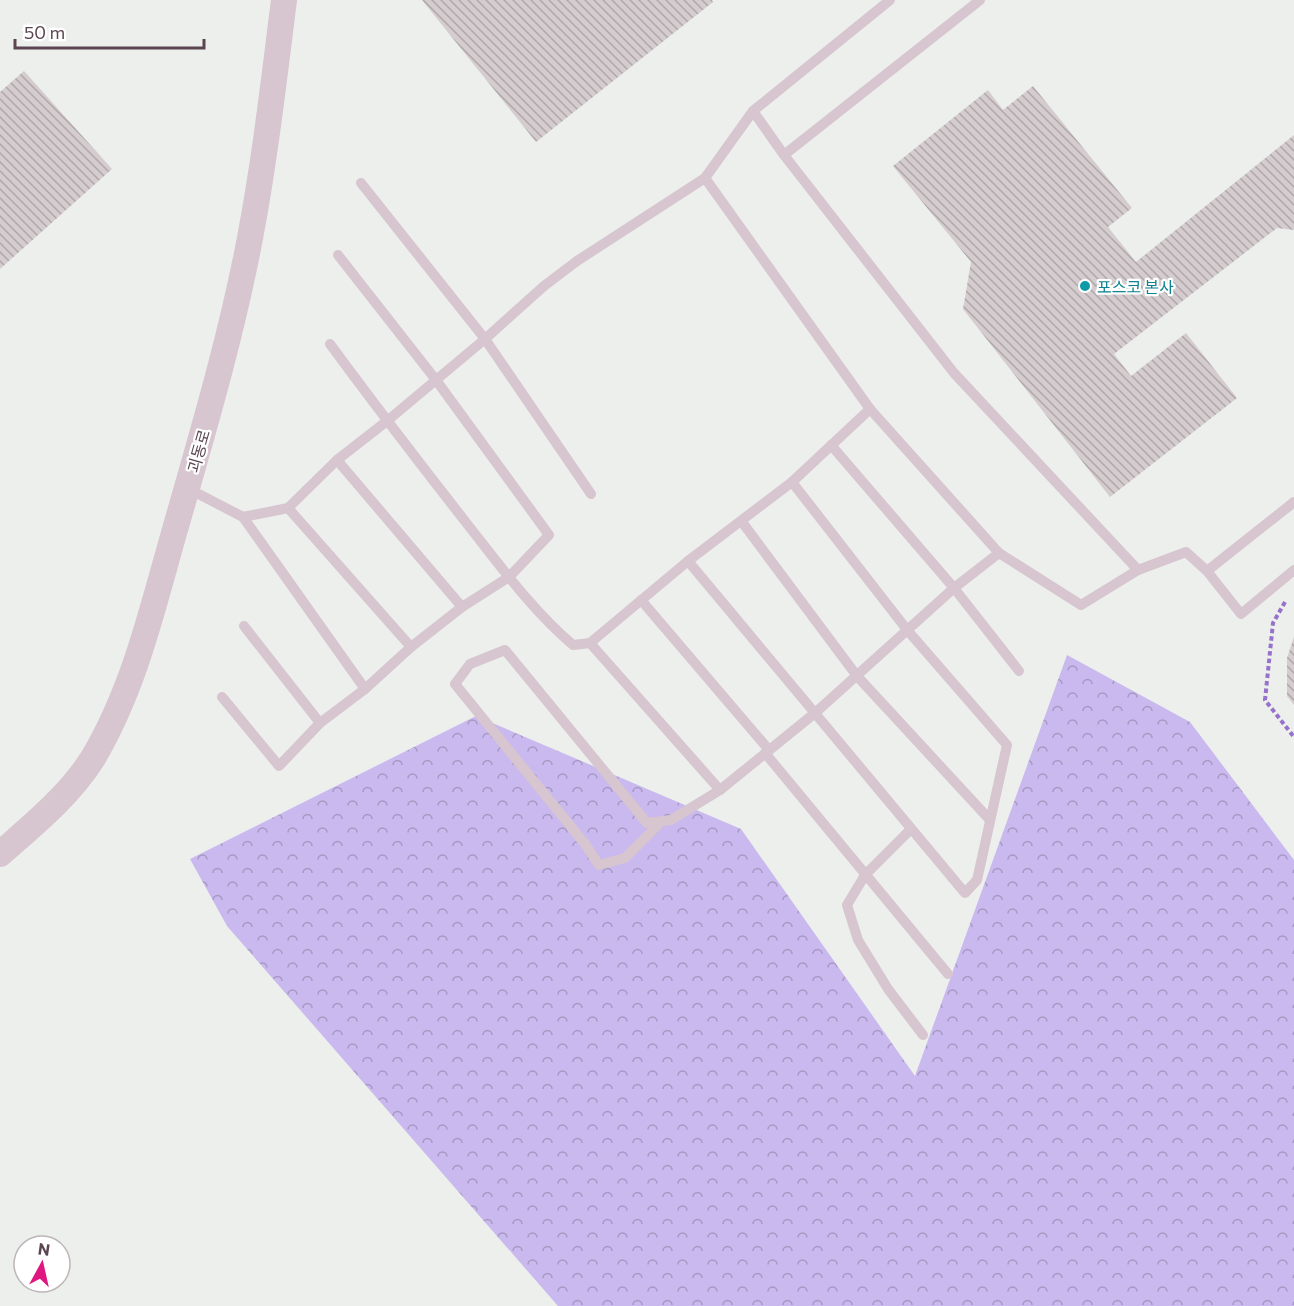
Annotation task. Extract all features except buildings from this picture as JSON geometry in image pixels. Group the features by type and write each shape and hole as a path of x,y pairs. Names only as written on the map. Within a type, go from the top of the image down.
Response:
{"street":[{"name":"괴동로","path":"0,854 50,810 92,760 123,701 138,656 223,358 250,239 260,182 284,0"}],"lane":[{"path":"243,517 288,508 337,460 485,339 544,286 577,261 705,178 753,111 890,0"},
{"path":"784,155 980,0"},
{"path":"753,111 784,155 954,373 1138,570"},
{"path":"705,178 870,409 999,553 1081,605 1138,570 1186,552 1208,571 1241,614 1294,570"},
{"path":"360,183 485,339 591,494"},
{"path":"222,697 279,766 320,723 365,689 411,647 462,607 509,577 549,535 436,380 338,255"},
{"path":"330,344 509,577 556,631 573,645 590,643 688,561 792,482 870,409"},
{"path":"831,445 954,588 1019,671"},
{"path":"337,460 462,607"},
{"path":"688,561 965,893 977,880 1007,745 908,631 792,482"},
{"path":"187,488 243,517 365,689"},
{"path":"1208,571 1294,502"},
{"path":"288,508 411,647"},
{"path":"742,522 857,676 990,820"},
{"path":"662,821 625,858 599,865 585,844 455,684 470,664 505,650 647,823 662,821 671,820 720,790 815,713 954,588 999,553"},
{"path":"641,600 948,974"},
{"path":"244,626 320,723"},
{"path":"590,643 720,790"},
{"path":"911,829 865,875 848,904 858,940 888,989 923,1035"}],"path":[{"path":"1289,595 1273,623 1265,700 1294,737"}],"green space":[{"path":"1067,655 1190,722 1294,860 1294,1306 558,1306 227,926 190,859 476,716 741,829 915,1076"}],"place":[{"name":"포스코 본사","path":"1085,286"}]}
